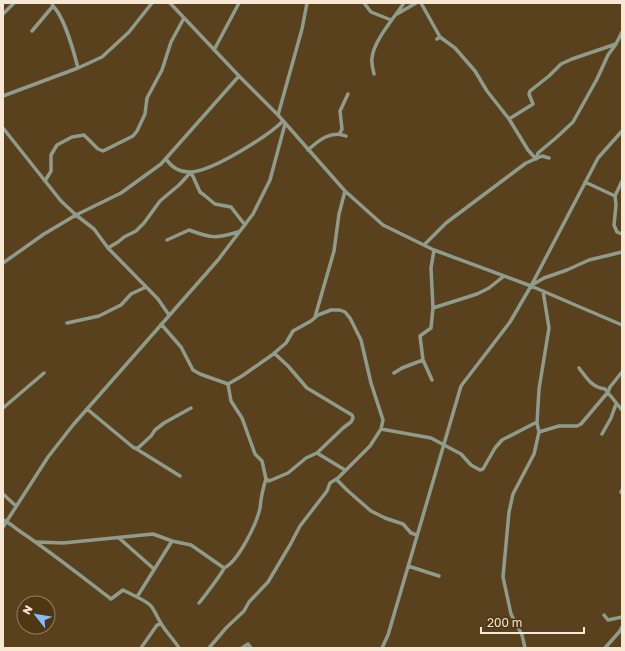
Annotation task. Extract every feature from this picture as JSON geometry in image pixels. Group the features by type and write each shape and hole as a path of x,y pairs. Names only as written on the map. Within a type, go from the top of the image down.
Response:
{"street":[{"path":"3,14 14,3"},
{"path":"3,96 78,68 102,57 129,32 152,3"},
{"path":"170,3 278,115 345,191 383,225 434,250 531,286 622,325"},
{"path":"214,50 239,3"},
{"path":"278,115 302,29 307,3"},
{"path":"364,3 371,12 391,20"},
{"path":"374,74 372,60 373,53 380,37 404,3"},
{"path":"396,14 416,3"},
{"path":"421,3 439,38 455,48 475,71 487,91 509,119 528,150 536,159"},
{"path":"32,31 52,5 56,9 67,34 78,68"},
{"path":"45,181 51,171 50,155 57,145 72,138 84,135 98,149 103,151 133,136 137,131 144,114 147,98 162,70 171,42 184,18"},
{"path":"536,159 538,153 549,145 573,122 597,79 608,55 622,32"},
{"path":"509,119 533,104 529,94 530,91 561,64 616,44"},
{"path":"3,263 44,234 76,215 121,193 166,159 239,76"},
{"path":"340,134 342,129 340,111 348,94"},
{"path":"166,159 174,168 191,172 204,170 255,143 284,123"},
{"path":"3,527 5,521 48,457 73,425 218,260 253,214 270,180 284,123"},
{"path":"3,128 45,181 76,215 94,229 108,248 158,299 169,315"},
{"path":"382,648 388,635 461,386 510,322 531,286 598,158 622,131"},
{"path":"308,150 320,140 334,133 346,136"},
{"path":"424,245 446,223 469,204 526,163 542,156 549,158"},
{"path":"191,172 200,192 215,204 231,207 245,225"},
{"path":"108,248 139,228 160,201 179,185 191,172"},
{"path":"622,181 615,196 616,205 614,224 617,232 622,234"},
{"path":"585,182 615,196"},
{"path":"315,317 334,251 339,214 345,191"},
{"path":"167,240 189,230 207,236 222,237 239,232"},
{"path":"432,380 423,360 420,336 431,328 433,308 431,268 434,250"},
{"path":"531,286 544,278 589,260 622,252"},
{"path":"433,308 489,288 504,276"},
{"path":"67,323 99,316 121,304 131,294 146,287"},
{"path":"525,648 522,635 511,614 504,577 509,512 513,494 534,454 540,432 537,424 540,389 549,328 543,291"},
{"path":"161,324 181,348 193,370 228,384 274,353 286,343 293,331 311,321 315,317 331,310 345,312 350,318 361,340 371,383 383,420 381,430 370,446 330,483 327,490 305,519 268,582 249,602 244,611 226,628 209,648"},
{"path":"266,478 269,481 288,473 306,458 317,453 352,420 352,415 307,388 288,366 274,353"},
{"path":"394,373 402,368 423,360"},
{"path":"579,368 593,385 598,388 605,389 622,410"},
{"path":"540,432 559,426 577,426 581,424 608,392 610,386 622,372"},
{"path":"3,408 44,373"},
{"path":"200,603 216,578 223,572 224,568 233,561 247,540 257,518 266,478 262,461 256,454 242,418 231,401 228,384"},
{"path":"602,434 611,418 616,404"},
{"path":"134,448 138,448 164,423 191,408"},
{"path":"87,409 134,448 180,476"},
{"path":"381,430 426,437 461,454 471,465 480,470 483,469 495,448 502,440 535,422 537,424"},
{"path":"317,453 345,470"},
{"path":"336,479 371,511 385,518 403,524 411,533 417,535"},
{"path":"3,494 16,506"},
{"path":"5,521 36,542 111,599 123,590 150,603 153,606 161,624 179,648"},
{"path":"36,542 63,543 153,534 172,541 191,545 224,568"},
{"path":"119,538 154,569"},
{"path":"137,597 172,541"},
{"path":"408,566 439,576"},
{"path":"604,615 608,620 622,617"},
{"path":"141,648 157,625 161,624"},
{"path":"605,648 622,627"},
{"path":"242,648 248,644 251,648"}]}
